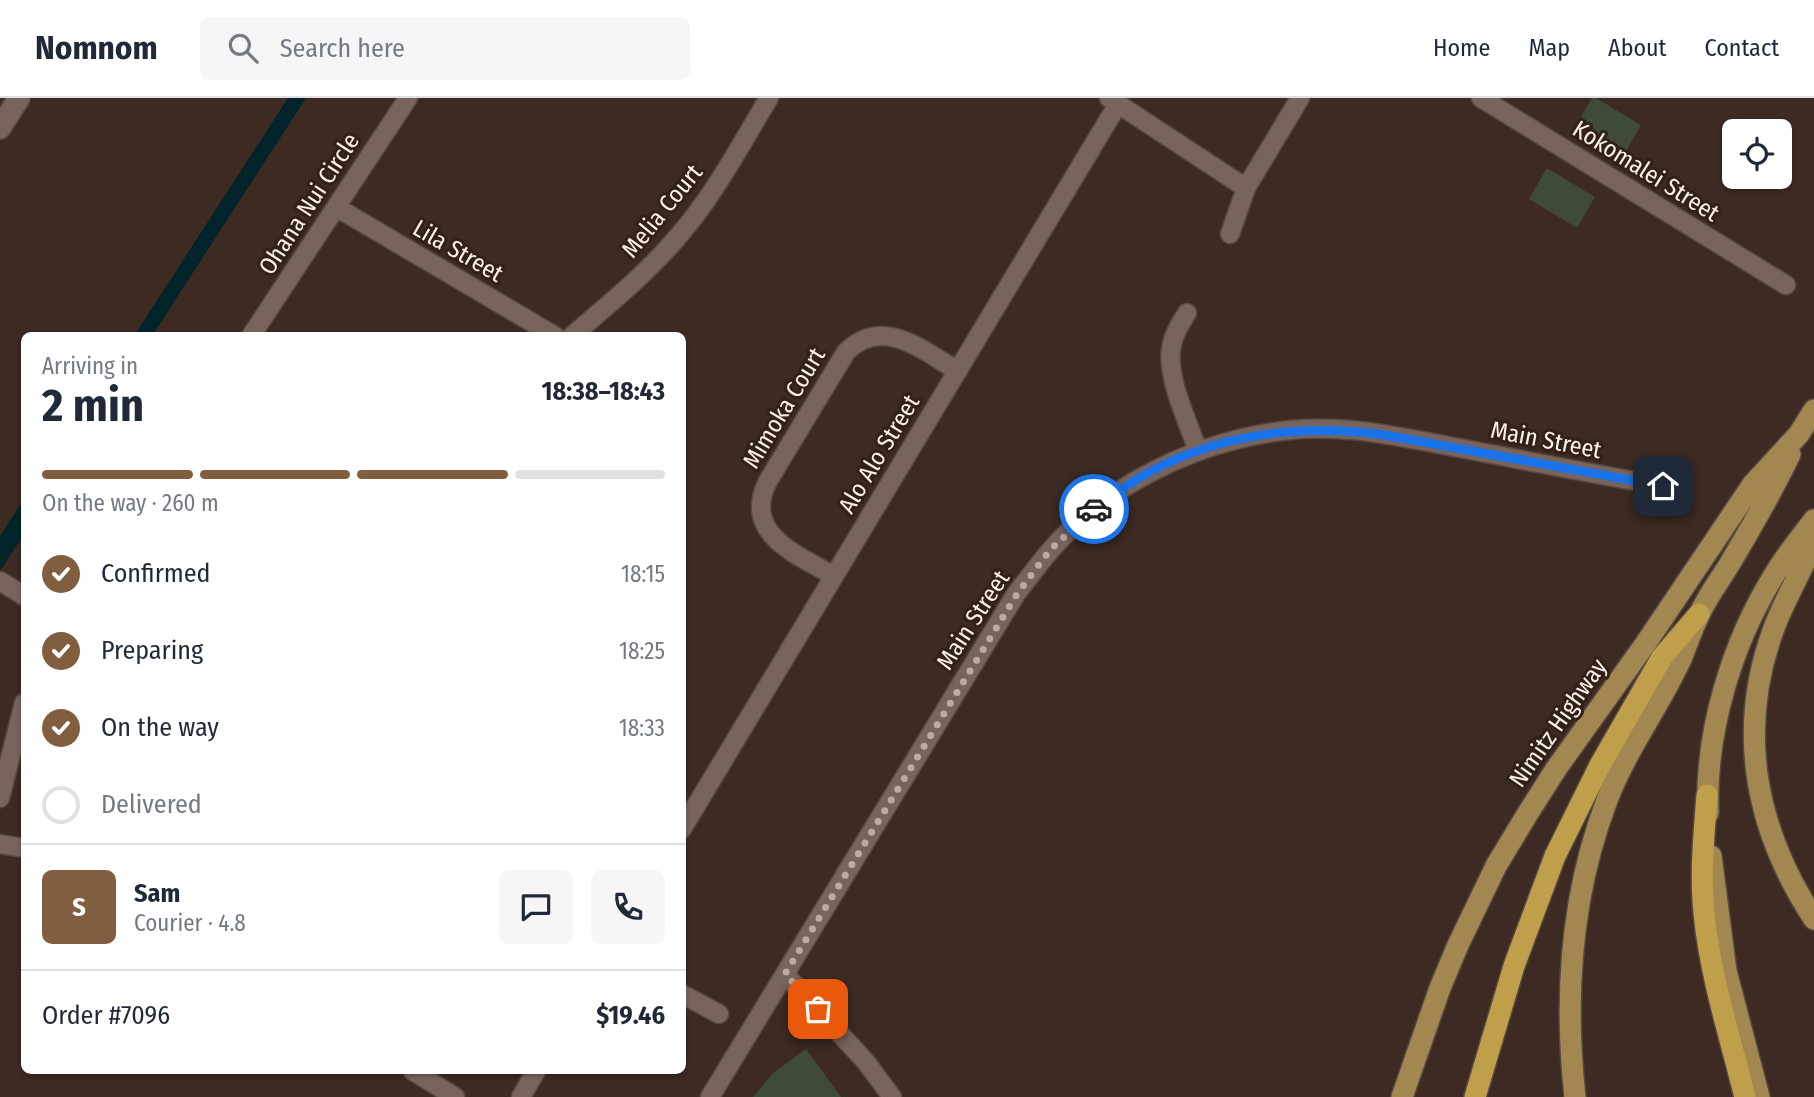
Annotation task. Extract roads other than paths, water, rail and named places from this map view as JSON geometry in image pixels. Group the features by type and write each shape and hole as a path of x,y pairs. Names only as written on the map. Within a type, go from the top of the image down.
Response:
{"highway":[{"path":"1475,1097 1514,966 1555,856 1600,765 1661,657 1699,614"},
{"path":"1707,795 1702,860 1703,911 1714,973 1745,1097"}],"main road":[{"name":"Nimitz Highway","path":"1402,1097 1458,945 1496,866 1515,834 1556,769 1646,643 1753,484 1799,434 1814,410"},
{"path":"1575,1097 1569,1048 1569,998 1574,936 1592,844 1608,798 1628,755 1681,659 1699,614 1771,494 1799,434"},
{"path":"1759,1097 1726,971 1720,937 1713,886 1707,795 1720,705 1736,655 1774,574 1814,520"},
{"path":"1814,540 1805,566 1774,626 1761,670 1755,704 1754,748 1758,787 1767,824 1795,890 1814,919"}],"street":[{"path":"0,128 19,98"},
{"name":"Ohana Nui Circle","path":"254,332 408,98"},
{"name":"Melia Court","path":"577,332 643,275 682,233 716,187 769,98"},
{"path":"1230,234 1246,188 1300,98"},
{"name":"Kokomalei Street","path":"1481,98 1786,285"},
{"path":"1113,101 1246,188"},
{"name":"Alo Alo Street","path":"686,822 958,371 1113,101"},
{"name":"Lila Street","path":"336,207 548,332"},
{"path":"1187,313 1173,342 1171,368 1198,451"},
{"name":"Mimoka Court","path":"834,576 782,545 767,530 761,509 762,494 768,481 846,352 857,343 877,336 898,338 958,371"},
{"name":"Main Street","path":"710,1097 1017,594 1042,561 1090,512 1135,480 1198,451 1237,439 1291,430 1346,430 1663,486"},
{"path":"2,582 21,594"},
{"path":"0,797 21,716"},
{"path":"0,844 21,848"},
{"path":"785,974 866,1062 892,1097"},
{"path":"686,997 719,1014"},
{"path":"417,1074 455,1097"},
{"path":"520,1097 534,1074"}],"water":[{"path":"288,98 306,98 155,332 137,332"},
{"path":"21,504 21,539 0,571 0,536"}]}
